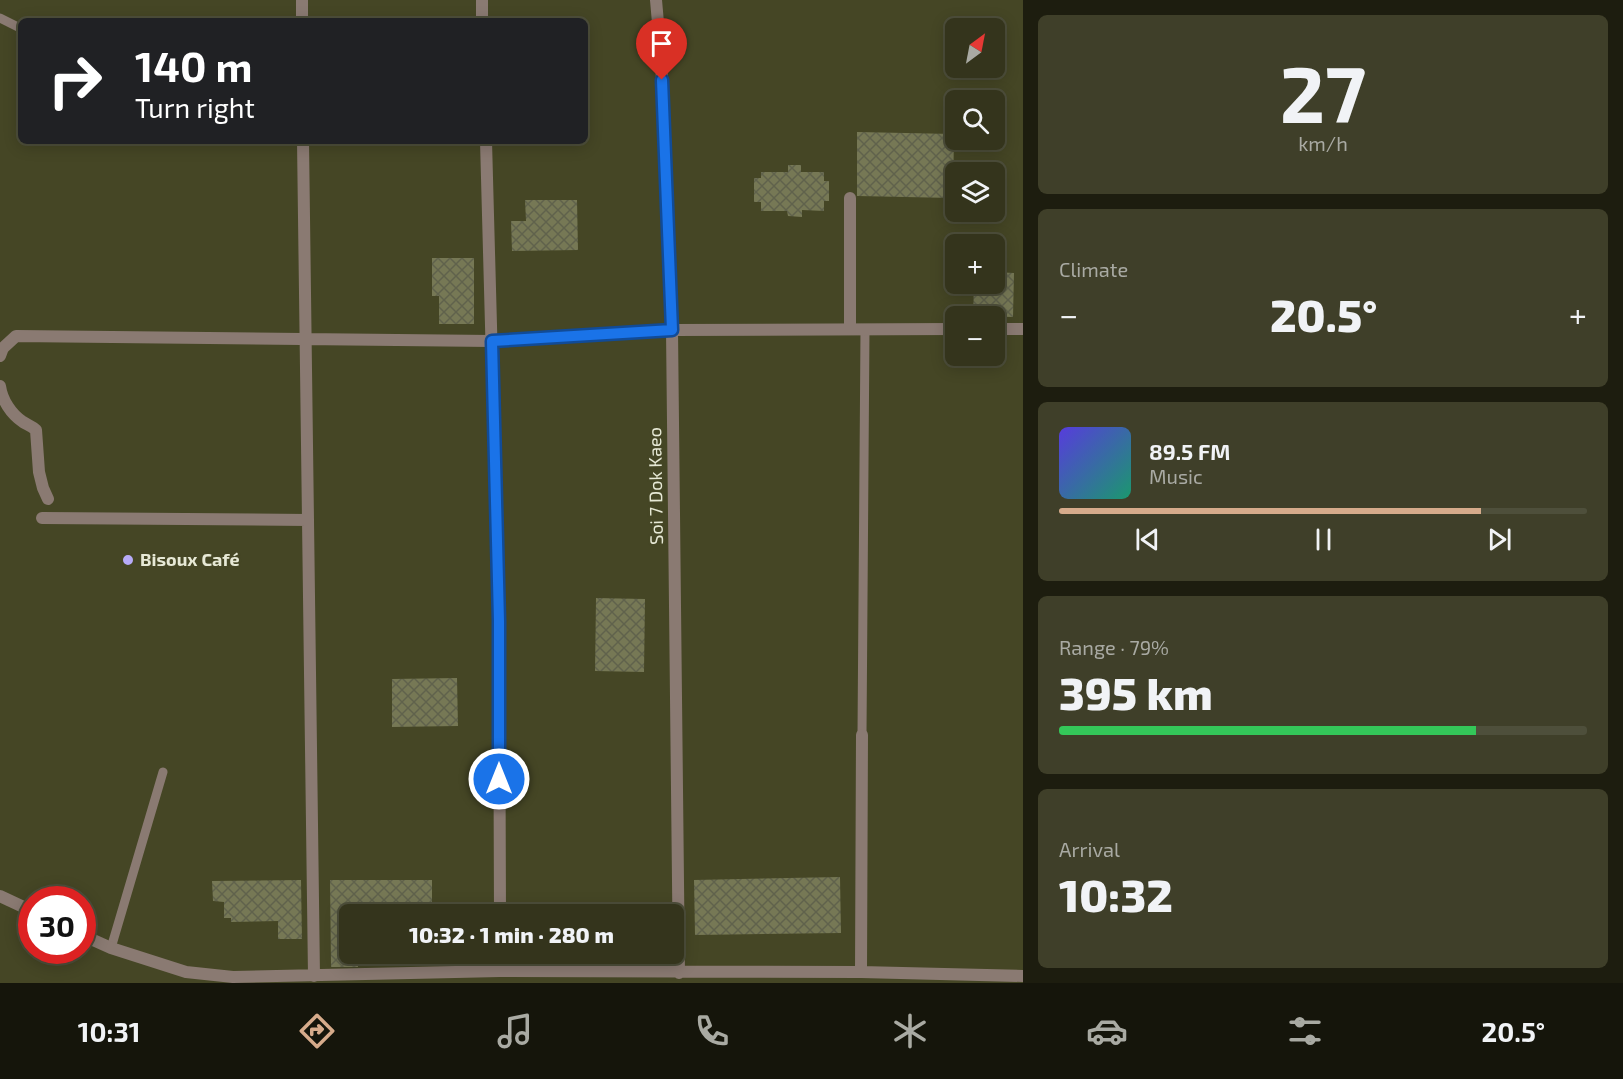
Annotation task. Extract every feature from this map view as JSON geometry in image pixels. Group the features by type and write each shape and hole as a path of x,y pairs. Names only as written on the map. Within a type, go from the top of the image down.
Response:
{"street":[{"path":"302,0 302,18"},
{"path":"482,0 482,18"},
{"name":"Soi 7 Dok Kaeo","path":"656,0 661,57 672,330 679,973"},
{"path":"303,144 314,976"},
{"path":"486,144 499,621 500,904"},
{"path":"850,198 850,329"},
{"path":"0,356 3,348 16,336 492,341 672,330 945,329"},
{"path":"1005,329 1023,329"},
{"path":"0,386 1,394 13,413 36,430 39,472 48,499"},
{"path":"42,518 308,520"},
{"path":"861,972 862,735"},
{"path":"0,896 18,904"},
{"path":"96,941 111,948 186,972 233,978 500,971 861,972 1023,976"},
{"path":"500,964 500,971"}],"lane":[{"path":"0,18 18,27"},
{"path":"862,735 866,329"},
{"path":"111,948 163,772"}],"building":[{"path":"857,132 945,134 945,150 954,150 954,162 945,162 945,198 857,196"},
{"path":"788,165 801,165 801,172 824,172 824,181 829,181 829,201 824,201 824,211 802,210 802,217 788,216 787,211 761,211 761,202 754,202 754,178 761,178 761,172 788,172"},
{"path":"525,200 577,200 578,250 512,251 511,221 526,221"},
{"path":"432,258 474,258 474,324 439,324 439,296 432,296"},
{"path":"1005,273 1014,273 1013,317 1005,317 1005,306 973,306 974,294 1005,294"},
{"path":"596,598 645,599 644,672 595,671"},
{"path":"457,678 458,726 392,727 392,679"},
{"path":"840,877 841,933 695,935 694,880"},
{"path":"301,880 302,939 278,939 278,921 231,922 231,918 224,918 224,902 213,901 212,881"},
{"path":"330,880 432,880 432,904 339,904 339,964 358,964 358,967 331,967"}],"place":[{"name":"Bisoux Café","path":"128,560"}],"route":[{"path":"499,779 499,621 492,341 672,330 662,80"}]}
